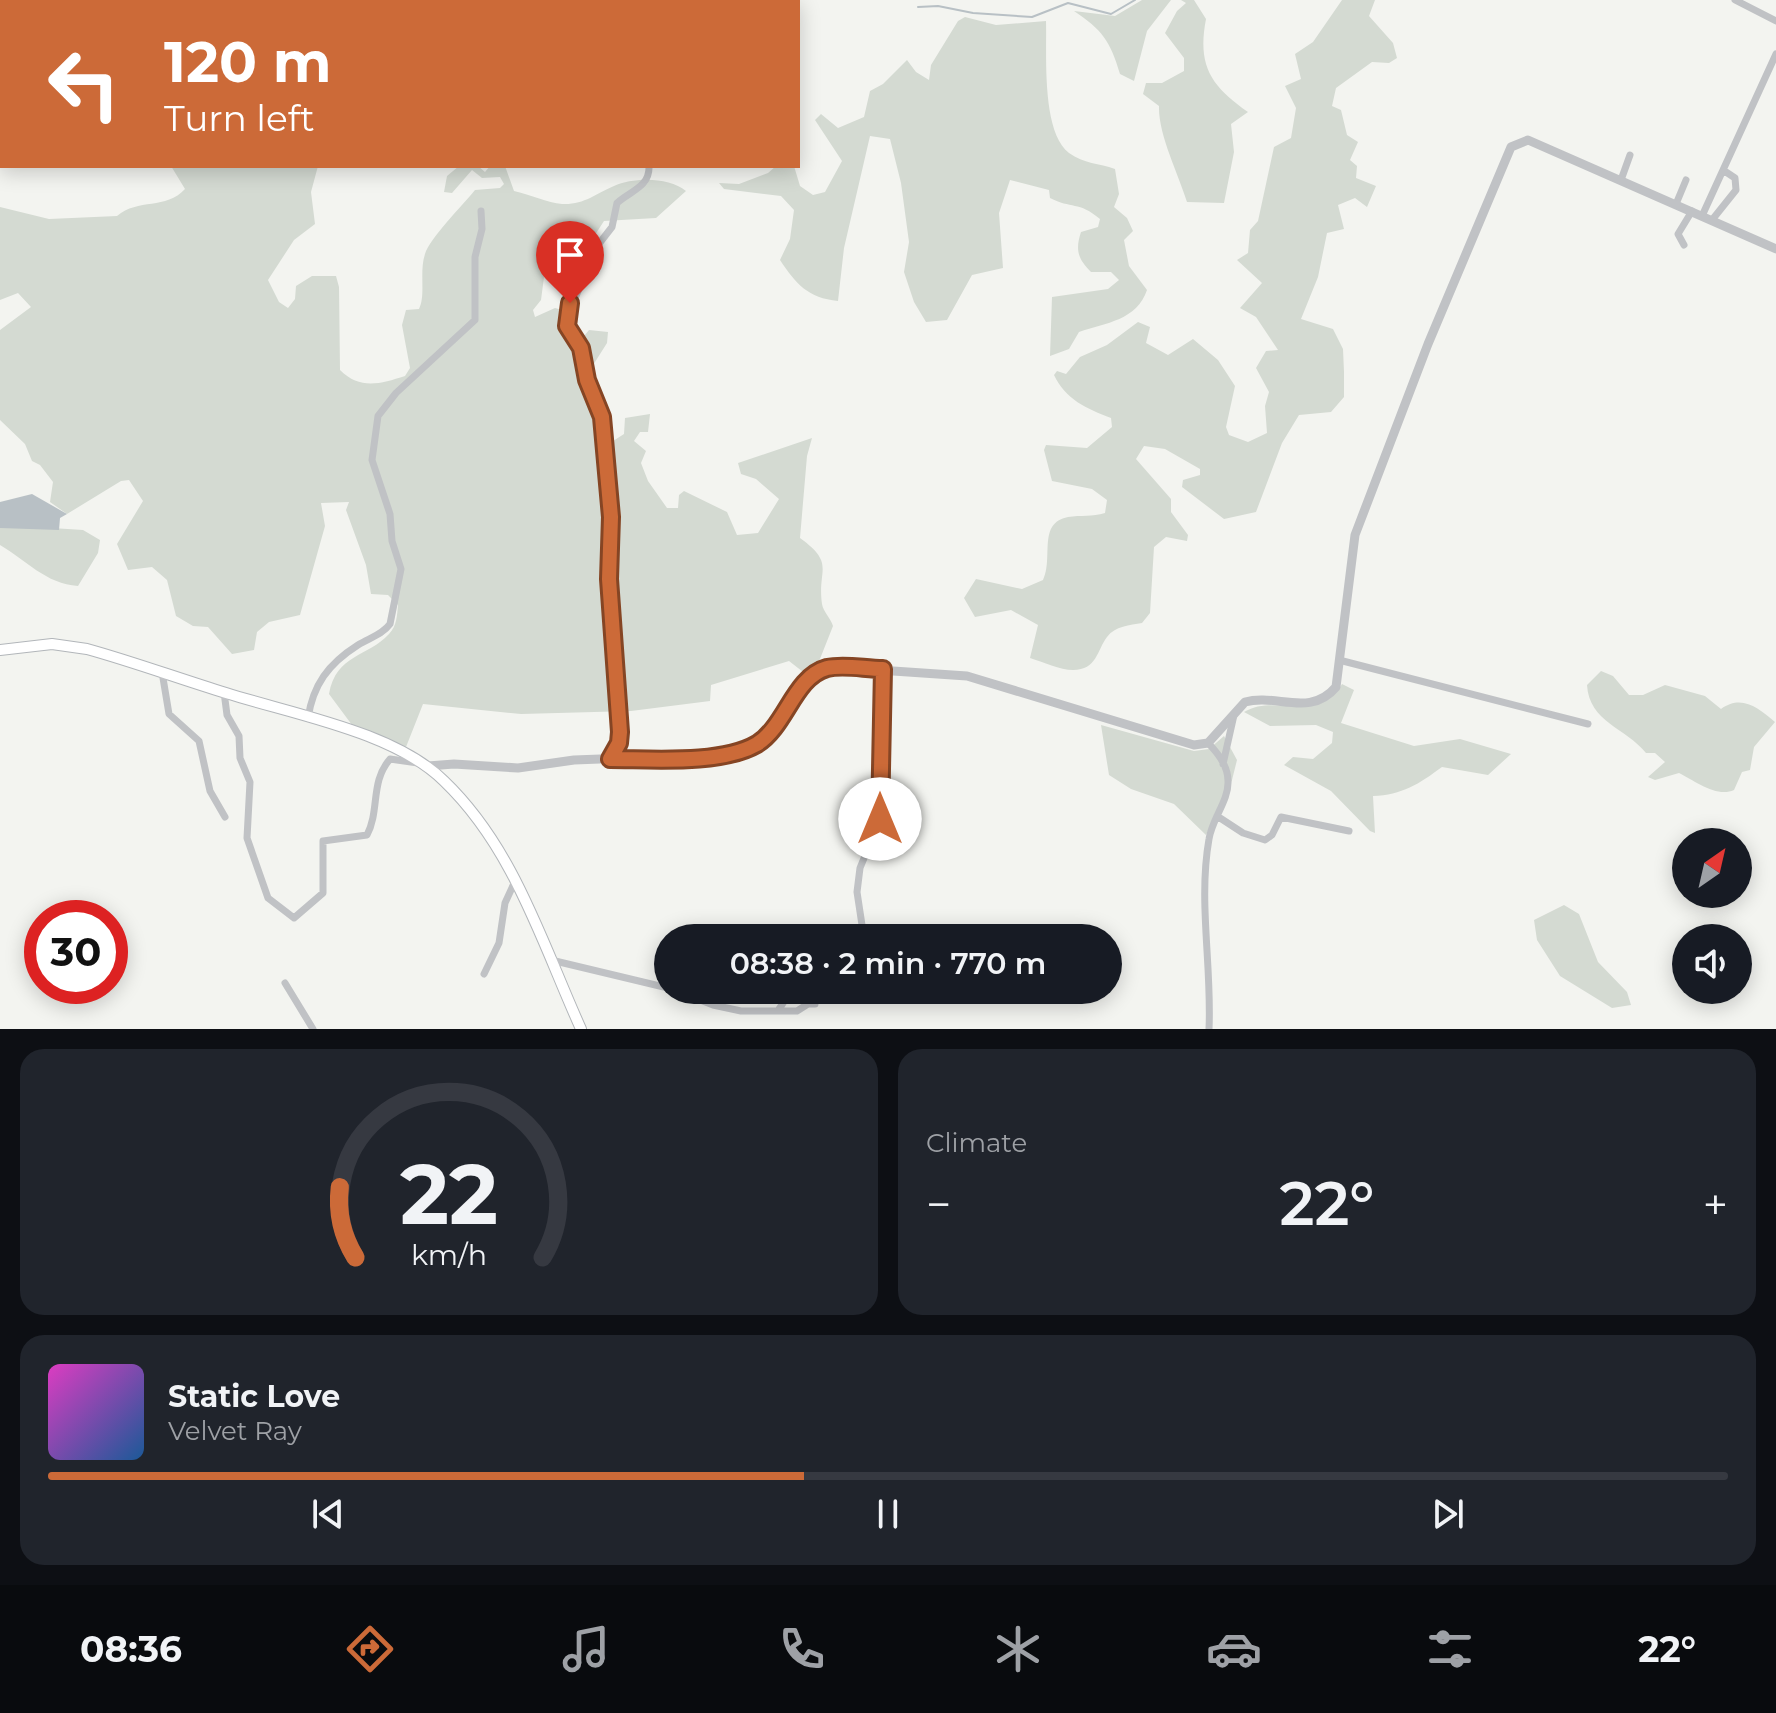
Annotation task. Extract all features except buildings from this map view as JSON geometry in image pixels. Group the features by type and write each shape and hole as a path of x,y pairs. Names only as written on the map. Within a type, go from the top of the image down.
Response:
{"main road":[{"path":"0,650 34,644 71,645 308,718 394,749 426,765 472,811 516,879 581,1029"}],"street":[{"path":"1735,0 1776,21"},
{"path":"1707,218 1723,170 1776,54"},
{"path":"224,692 227,715 239,736 240,758 250,782 247,838 268,898 294,918 323,893 323,841 367,835 373,823 374,793 382,768 390,759 426,765 518,768 610,759 712,756 740,751 771,733 816,673 834,667 967,676 1194,745 1208,743 1219,735 1236,710 1250,700 1288,704 1325,698 1338,681 1355,535 1506,153 1517,143 1528,140 1776,249"},
{"path":"1621,180 1630,155"},
{"path":"610,759 619,743 620,732 609,579 611,517 602,417 587,380 581,348 566,319 570,303 598,245 612,227 617,203 644,184 650,176 649,168"},
{"path":"1707,218 1737,185 1735,178 1723,170"},
{"path":"1676,204 1686,180"},
{"path":"308,718 312,693 321,679 343,656 390,624 401,569 392,541 390,514 372,460 374,431 378,416 396,393 475,320 475,257 482,229 481,211"},
{"path":"1684,245 1678,234 1692,211"},
{"path":"1339,660 1588,724"},
{"path":"863,924 857,892 860,868 880,819 883,669"},
{"path":"162,672 168,711 199,741 210,791 225,817"},
{"path":"1223,764 1236,710"},
{"path":"1208,743 1223,764 1229,783 1209,839 1205,926 1211,992 1209,1029"},
{"path":"1217,816 1243,833 1265,840 1272,835 1281,817 1349,831"},
{"path":"484,974 499,943 505,903 516,879"},
{"path":"551,960 654,985"},
{"path":"285,983 313,1029"},
{"path":"710,1004 741,1011 797,1011 808,1004"},
{"path":"779,1009 782,1004"}],"shaded area":[{"path":"1142,0 1171,0 1147,31 1134,81 1120,74 1104,37 1074,11 1115,16"},
{"path":"1181,0 1194,0 1206,19 1204,50 1216,84 1248,112 1231,124 1234,152 1224,203 1187,202 1165,141 1159,106 1143,94 1146,83 1162,83 1184,71 1184,58 1165,33 1177,11 1186,3"},
{"path":"1342,0 1375,0 1369,16 1393,43 1397,58 1389,63 1372,62 1336,88 1332,106 1341,110 1347,135 1358,142 1350,160 1357,166 1356,178 1376,186 1367,207 1355,198 1338,205 1344,229 1327,233 1318,277 1301,319 1333,329 1343,349 1344,397 1331,412 1299,415 1282,443 1256,512 1224,519 1182,487 1183,480 1200,475 1200,469 1165,449 1144,446 1136,459 1171,499 1171,512 1188,535 1187,541 1166,537 1154,547 1150,613 1142,623 1110,633 1087,667 1063,669 1030,658 1038,625 1011,610 975,617 964,598 976,579 1022,589 1043,580 1049,534 1053,526 1068,517 1105,513 1107,500 1092,489 1052,481 1044,450 1046,445 1087,448 1112,427 1111,418 1085,407 1064,391 1054,375 1057,371 1066,374 1080,357 1107,345 1138,322 1150,327 1146,343 1168,355 1193,339 1218,360 1235,386 1226,427 1229,435 1248,442 1267,433 1265,406 1269,392 1256,368 1266,351 1278,350 1256,317 1240,308 1262,283 1237,260 1248,253 1250,230 1258,221 1274,147 1291,138 1296,108 1285,86 1301,79 1295,54 1313,42"},
{"path":"965,17 996,25 1046,21 1047,91 1054,128 1069,153 1115,169 1119,194 1114,207 1127,218 1133,231 1124,240 1129,266 1147,290 1142,300 1119,319 1079,332 1069,349 1050,356 1052,297 1108,289 1119,280 1111,272 1091,272 1079,254 1081,232 1098,227 1100,219 1080,207 1050,198 1049,190 1010,180 999,213 1003,268 972,275 947,320 926,322 914,302 904,272 909,242 901,183 890,139 870,136 844,248 838,301 811,293 780,260 790,239 794,210 781,196 724,189 719,183 739,184 774,168 795,168 800,186 813,195 825,192 842,161 815,120 821,114 838,128 864,117 870,91 883,84 907,60 916,72 929,80 931,65 958,21"},
{"path":"172,168 317,168 311,192 315,224 294,240 268,280 279,302 288,308 295,299 296,286 312,276 336,276 339,287 340,370 355,380 371,384 405,376 410,368 402,325 406,310 419,309 423,261 433,240 475,190 500,188 504,184 500,177 482,178 472,170 452,193 444,192 447,176 457,168 480,168 485,172 488,168 506,168 514,191 562,204 583,201 622,183 641,180 670,183 686,191 656,218 604,221 571,272 544,277 541,300 533,310 535,317 555,308 569,312 580,341 589,330 608,332 607,343 590,370 606,410 610,443 624,434 625,418 650,414 648,432 640,432 634,441 646,451 641,463 648,481 667,508 678,508 679,495 684,491 727,512 737,535 758,533 779,499 756,479 741,474 738,463 812,438 807,456 800,538 818,554 821,561 822,604 833,626 816,669 807,675 789,661 711,685 710,701 631,711 521,714 423,704 406,747 352,725 329,694 338,671 392,631 398,605 388,595 371,594 366,565 346,510 349,502 321,503 325,526 300,615 269,622 257,632 254,650 232,654 208,627 193,626 176,616 167,580 152,567 128,570 117,544 143,501 129,480 121,481 67,514 50,502 53,482 40,465 32,461 25,444 0,420 0,330 31,307 18,293 0,300 0,207 49,219 117,216 134,207 169,200 185,189"},
{"path":"32,494 67,514 60,518 59,530 0,528 0,502"},
{"path":"21,526 83,530 100,540 98,553 78,586 46,576 0,545 0,528"},
{"path":"1601,671 1613,676 1629,695 1643,695 1665,685 1705,696 1721,709 1736,703 1750,705 1775,722 1754,747 1750,770 1742,772 1734,790 1713,790 1679,773 1655,780 1648,777 1665,762 1655,753 1646,753 1610,724 1589,698 1587,685"},
{"path":"1342,684 1354,690 1341,723 1414,746 1460,739 1511,754 1488,775 1442,767 1410,788 1373,796 1375,833 1370,831 1331,791 1284,765 1293,757 1313,759 1332,743 1333,732 1316,725 1270,726 1244,712 1270,705 1320,704"},
{"path":"1101,725 1194,751 1209,749 1224,736 1237,760 1232,780 1206,835 1174,804 1131,789 1109,775"},
{"path":"1564,905 1579,914 1598,962 1627,992 1631,1005 1612,1008 1560,976 1537,940 1534,920"}],"waterway":[{"path":"918,7 938,6 973,13 1032,17 1068,3 1111,14 1135,0"}],"route":[{"path":"570,303 567,326 581,348 587,380 601,412 609,491 609,579 620,732 619,743 610,759 712,756 740,751 757,744 771,733 816,673 829,667 883,669 880,697 880,819"}]}
